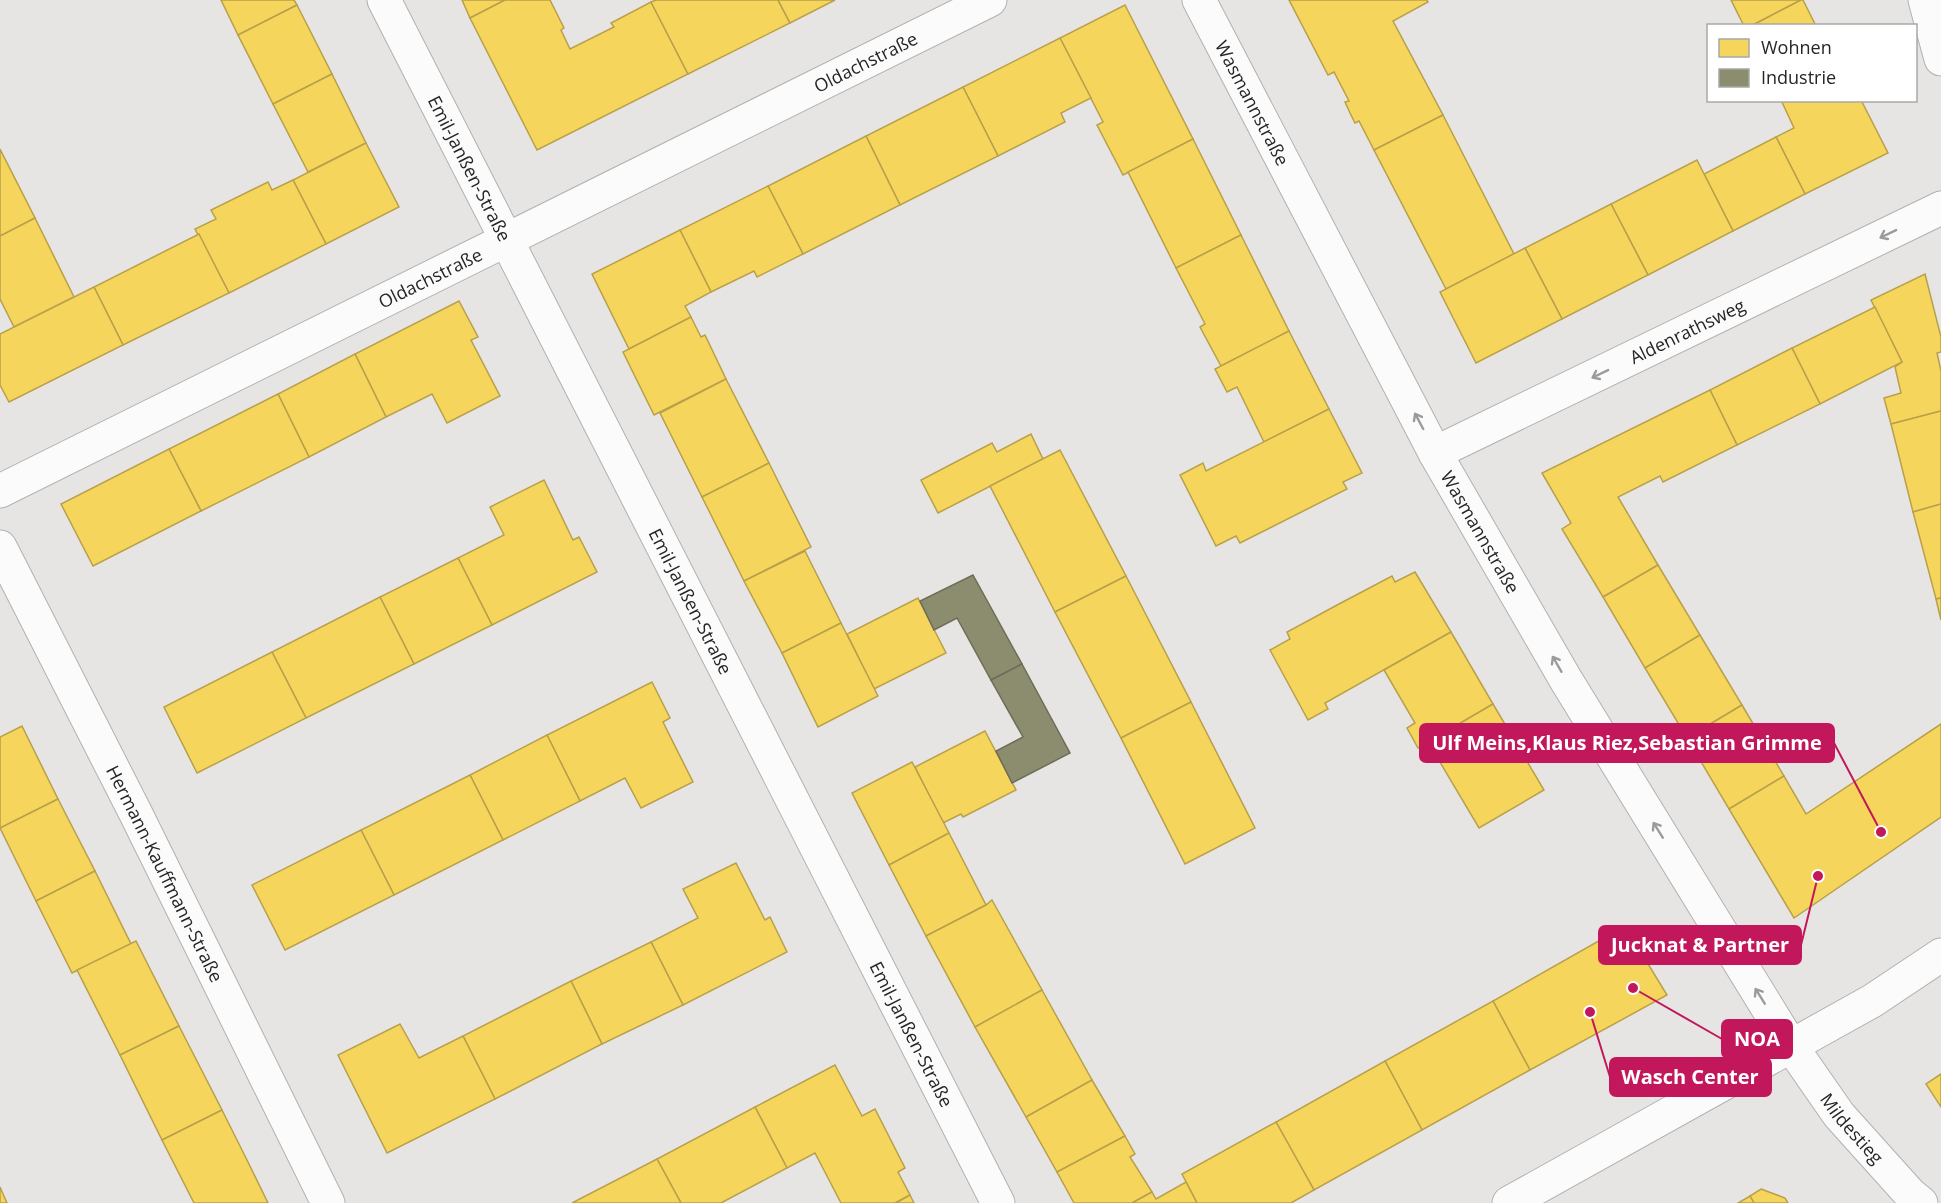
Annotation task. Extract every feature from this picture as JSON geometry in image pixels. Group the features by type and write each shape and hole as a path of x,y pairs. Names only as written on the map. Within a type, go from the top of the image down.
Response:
{"street":[{"name":"Emil-Janßen-Straße","path":"384,0 997,1202"},
{"name":"Oldachstraße","path":"0,491 990,0"},
{"name":"Wasmannstraße","path":"1198,0 1435,453 1566,680 1791,1046"},
{"path":"1925,0 1941,59"},
{"name":"Aldenrathsweg","path":"1435,453 1941,208"},
{"name":"Hermann-Kauffmann-Straße","path":"0,547 136,814 328,1203"},
{"path":"1509,1203 1872,1001 1941,955"},
{"name":"Mildestieg","path":"1791,1046 1839,1115 1910,1194 1921,1203"}],"building: Wohnen":[{"path":"221,0 294,0 297,5 238,35"},
{"path":"462,0 505,0 470,18"},
{"path":"505,0 550,0 564,28 561,30 570,49 614,27 611,23 651,2 688,74 537,150 470,18"},
{"path":"656,0 778,0 790,23 688,74 651,2"},
{"path":"778,0 835,0 790,23"},
{"path":"1289,0 1427,0 1428,2 1393,21 1443,115 1374,150 1359,121 1355,123 1345,102 1349,101 1334,72 1328,75"},
{"path":"1731,0 1801,0 1755,24 1743,24"},
{"path":"1803,0 1815,24 1755,24"},
{"path":"297,5 332,74 273,104 238,35"},
{"path":"1125,5 1193,139 1123,175 1097,125 1103,122 1060,38"},
{"path":"1060,38 1091,98 1061,113 1065,122 998,156 963,87"},
{"path":"332,74 366,143 308,172 273,104"},
{"path":"963,87 998,156 900,205 866,136"},
{"path":"1782,102 1862,102 1888,153 1805,194 1776,137 1794,128"},
{"path":"1443,115 1514,254 1446,289 1374,150"},
{"path":"866,136 900,205 803,254 768,186"},
{"path":"1776,137 1805,194 1733,231 1704,174"},
{"path":"1193,139 1241,235 1176,268 1128,172"},
{"path":"366,143 399,207 326,244 293,180"},
{"path":"0,149 35,218 0,236"},
{"path":"1697,160 1733,231 1648,275 1611,204"},
{"path":"293,180 326,244 229,293 195,229 216,219 211,210 268,182 272,190"},
{"path":"768,186 803,254 757,277 754,271 711,292 680,230"},
{"path":"1611,204 1648,275 1562,319 1525,248"},
{"path":"35,218 74,297 14,327 0,299 0,236"},
{"path":"680,230 711,292 685,306 691,317 629,349 592,274"},
{"path":"199,234 229,293 123,345 94,287"},
{"path":"1241,235 1289,331 1221,366 1200,327 1205,324 1176,268"},
{"path":"1525,248 1562,319 1476,363 1440,292"},
{"path":"1925,274 1941,337 1941,352 1937,353 1941,371 1941,411 1891,424 1884,398 1901,393 1895,367 1902,362 1871,300"},
{"path":"94,287 123,345 9,402 0,385 0,334"},
{"path":"459,301 478,337 471,340 500,396 447,423 432,394 386,417 355,354"},
{"path":"1875,307 1902,362 1820,404 1792,348"},
{"path":"691,317 701,337 705,335 726,379 654,415 623,352"},
{"path":"1289,331 1329,409 1264,442 1237,387 1227,392 1215,369"},
{"path":"1792,348 1820,404 1737,445 1710,390"},
{"path":"355,354 386,417 309,457 278,394"},
{"path":"726,379 769,463 702,497 660,413"},
{"path":"1710,390 1737,445 1663,482 1660,476 1618,497 1658,565 1603,597 1562,529 1571,523 1542,473"},
{"path":"278,394 309,457 201,511 169,449"},
{"path":"1329,409 1362,473 1343,482 1347,489 1240,543 1236,536 1216,546 1180,475 1203,463 1206,471"},
{"path":"1941,411 1941,504 1913,512 1891,424"},
{"path":"1031,434 1043,459 938,513 921,480 992,443 997,452"},
{"path":"169,449 201,511 93,566 61,504"},
{"path":"1060,450 1126,576 1055,612 990,486"},
{"path":"769,463 811,547 744,581 702,497"},
{"path":"544,480 573,540 579,537 597,572 492,625 458,558 504,535 490,507"},
{"path":"1941,504 1941,598 1936,599 1913,512"},
{"path":"805,551 841,623 782,653 744,581"},
{"path":"458,558 492,625 414,664 380,597"},
{"path":"1658,565 1700,635 1645,668 1603,597"},
{"path":"1415,572 1451,632 1325,703 1328,709 1308,720 1270,650 1290,639 1287,632 1339,604 1392,576 1395,582"},
{"path":"1126,576 1191,702 1121,738 1055,612"},
{"path":"380,597 414,664 306,718 272,652"},
{"path":"918,598 946,653 874,689 847,634"},
{"path":"1941,598 1941,620 1936,599"},
{"path":"841,623 878,696 818,727 782,653"},
{"path":"1451,632 1493,704 1418,748 1407,728 1415,723 1384,670"},
{"path":"1700,635 1742,705 1687,738 1645,668"},
{"path":"272,652 306,718 197,773 164,707"},
{"path":"652,682 670,718 663,722 693,782 641,808 625,778 580,801 547,735"},
{"path":"1191,702 1255,828 1185,864 1121,738"},
{"path":"1493,704 1544,790 1479,828 1428,742"},
{"path":"1742,705 1784,776 1729,809 1687,738"},
{"path":"1941,724 1941,817 1794,918 1729,809 1784,776 1806,814"},
{"path":"22,726 58,799 0,828 0,737"},
{"path":"985,731 1016,790 963,817 961,814 943,823 915,767"},
{"path":"547,735 580,801 503,840 470,775"},
{"path":"912,762 949,833 889,865 852,793"},
{"path":"470,775 503,840 394,895 361,830"},
{"path":"58,799 95,871 36,901 0,828"},
{"path":"361,830 394,895 285,950 252,885"},
{"path":"949,833 986,905 926,936 889,865"},
{"path":"736,863 765,920 770,917 787,952 683,1005 651,942 698,918 683,889"},
{"path":"95,871 131,944 72,973 36,901"},
{"path":"992,900 1042,990 975,1027 926,936"},
{"path":"1625,926 1667,995 1530,1070 1493,1001"},
{"path":"136,941 179,1026 120,1055 77,970"},
{"path":"651,942 683,1005 602,1044 571,981"},
{"path":"571,981 602,1044 495,1099 463,1036"},
{"path":"1042,990 1092,1080 1026,1117 975,1027"},
{"path":"1493,1001 1530,1070 1422,1130 1385,1061"},
{"path":"400,1024 419,1058 463,1036 495,1099 387,1153 338,1055"},
{"path":"179,1026 222,1110 162,1140 120,1055"},
{"path":"1385,1061 1422,1130 1314,1190 1276,1122"},
{"path":"835,1065 862,1116 875,1109 905,1168 898,1172 910,1195 895,1203 841,1203 815,1153 787,1168 755,1107"},
{"path":"1941,1074 1941,1107 1926,1084"},
{"path":"1092,1080 1125,1136 1057,1172 1026,1117"},
{"path":"755,1107 787,1168 721,1203 681,1203 657,1159"},
{"path":"222,1110 268,1203 194,1203 162,1140"},
{"path":"1276,1122 1314,1190 1291,1203 1197,1203 1182,1174"},
{"path":"1125,1136 1135,1154 1130,1157 1152,1192 1132,1203 1074,1203 1057,1172"},
{"path":"657,1159 681,1203 572,1203"},
{"path":"1186,1182 1197,1203 1132,1203 1152,1192 1156,1199"},
{"path":"0,1187 7,1203 0,1203"},
{"path":"1761,1189 1785,1198 1788,1203 1754,1203 1750,1196"},
{"path":"910,1195 914,1203 896,1203"},
{"path":"1750,1196 1754,1203 1738,1203"}],"building: Industrie":[{"path":"973,575 1022,664 991,680 957,618 934,630 920,601"},
{"path":"1022,664 1070,753 1012,783 996,751 1023,737 991,680"}],"place":[{"name":"Ulf Meins,Klaus Riez,Sebastian Grimme","path":"1881,832"},
{"name":"Jucknat & Partner","path":"1818,876"},
{"name":"NOA","path":"1633,988"},
{"name":"Wasch Center","path":"1590,1012"}]}
